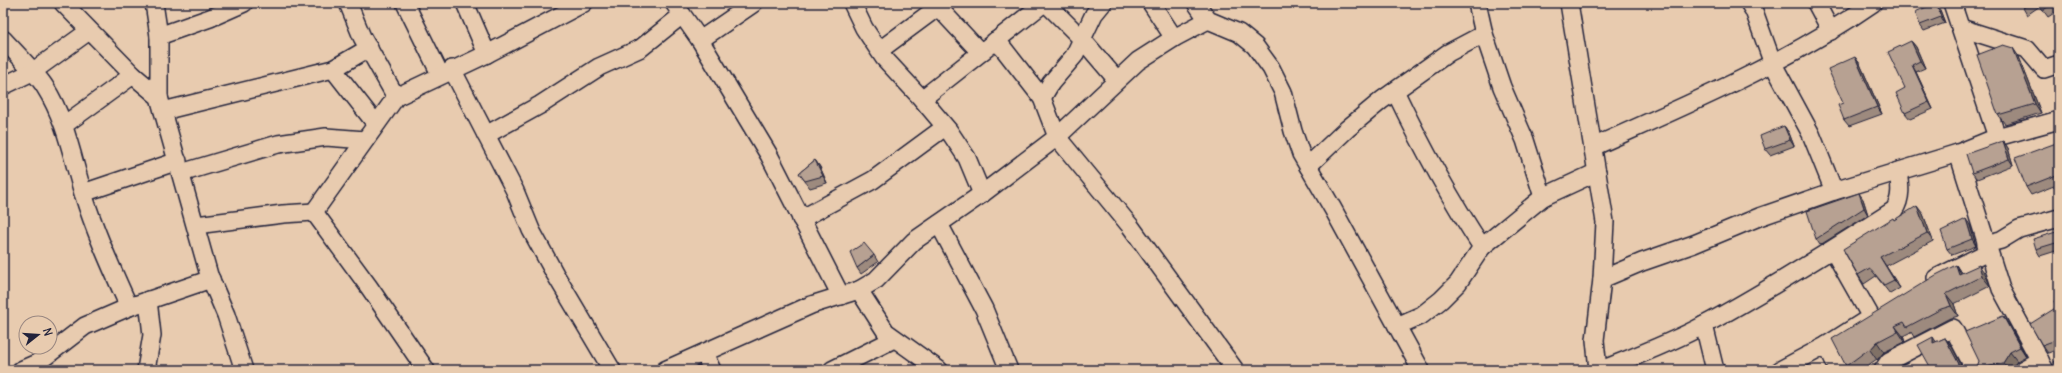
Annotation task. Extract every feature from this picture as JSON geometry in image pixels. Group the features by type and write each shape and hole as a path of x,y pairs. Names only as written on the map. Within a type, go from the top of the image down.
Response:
{"street":[{"path":"63,3 161,104"},
{"path":"154,3 159,36 161,104 211,279 244,370"},
{"path":"159,36 210,18 244,3"},
{"path":"348,3 369,48 396,97"},
{"path":"405,3 486,135 515,191 534,236 612,370"},
{"path":"465,3 487,54"},
{"path":"314,212 396,97 446,72 487,54 584,3"},
{"path":"700,40 754,3"},
{"path":"852,3 864,28 884,58 922,99 945,127 967,158 982,194"},
{"path":"922,99 980,52 1045,3 1082,39 1117,80"},
{"path":"1042,98 1051,83 1074,56 1094,14 1103,3"},
{"path":"1151,3 1174,38"},
{"path":"1196,3 1208,20 1239,33 1255,46 1271,68 1283,92 1293,131 1301,154 1421,370"},
{"path":"1477,3 1484,34 1502,88 1525,140 1542,197"},
{"path":"1569,3 1606,222 1602,279 1595,340 1598,370"},
{"path":"1749,3 1754,11 1773,64 1811,134 1834,192"},
{"path":"1816,3 1830,31"},
{"path":"1593,147 1773,64 1830,31 1873,3"},
{"path":"1952,3 1997,137"},
{"path":"880,50 938,5 980,52"},
{"path":"486,135 540,105 599,67 641,48 678,9 700,40 769,155 841,296"},
{"path":"665,370 811,305 859,290 876,280 914,241 982,194 1057,137 1138,61 1174,38 1208,20"},
{"path":"1961,28 2027,49 2044,69 2059,64"},
{"path":"3,86 32,72 89,31"},
{"path":"1308,166 1347,129 1395,91 1448,53 1484,34"},
{"path":"3,39 44,85 64,126 83,193 102,247 129,307"},
{"path":"995,41 1003,48 1042,98 1057,137 1131,227 1235,370"},
{"path":"161,104 333,69 369,48"},
{"path":"333,69 376,124"},
{"path":"64,126 133,75"},
{"path":"1395,91 1426,154 1455,206 1482,247"},
{"path":"1602,279 1642,262 1694,244 1758,217 1958,153 1997,137 2059,120"},
{"path":"801,219 873,180 945,127"},
{"path":"83,193 179,167 278,144 326,137 365,140"},
{"path":"1958,153 2001,289 2043,366"},
{"path":"1601,370 1643,353 1704,325 1833,250 1894,210 1899,202 1900,189 1898,171"},
{"path":"1397,326 1422,315 1441,300 1458,283 1482,247 1542,197 1597,172"},
{"path":"196,225 283,214 314,212"},
{"path":"314,212 369,287 426,370"},
{"path":"1925,285 2019,229 2059,218"},
{"path":"939,224 984,309 1009,370"},
{"path":"1780,370 1827,345 1877,313 1833,250"},
{"path":"21,370 37,363 85,326 129,307 211,279"},
{"path":"859,290 886,332 939,370"},
{"path":"146,370 152,335 148,300"},
{"path":"1704,325 1715,370"},
{"path":"1883,370 1890,361 1953,328 1975,370"},
{"path":"832,370 894,339"},
{"path":"1827,345 1838,370"},
{"path":"704,353 712,370"},
{"path":"2022,370 2043,366 2059,359"}],"building":[{"path":"1936,3 1941,17 1920,25 1915,12"},
{"path":"2021,3 2030,3 2023,8"},
{"path":"2038,3 2055,3 2043,10"},
{"path":"1911,41 1920,61 1912,65 1929,102 1905,113 1896,93 1905,88 1888,52"},
{"path":"2003,45 2013,48 2035,104 1998,115 1977,55"},
{"path":"1855,57 1877,107 1844,120 1838,105 1843,103 1828,69"},
{"path":"2059,120 2059,131 2055,122"},
{"path":"1784,126 1790,140 1765,149 1760,136"},
{"path":"2003,141 2009,159 1972,173 1966,154"},
{"path":"2059,142 2059,174 2026,187 2015,158"},
{"path":"815,160 823,176 805,181 799,173"},
{"path":"1859,193 1864,208 1816,239 1807,211"},
{"path":"1917,206 1927,233 1880,257 1894,280 1884,285 1870,268 1858,275 1843,249 1893,218 1894,220"},
{"path":"1966,219 1972,239 1947,249 1941,231"},
{"path":"2056,232 2059,242 2036,249 2033,239"},
{"path":"864,243 874,255 857,268 850,252"},
{"path":"1956,265 1959,274 1979,265 1982,276 1946,294 1951,306 1941,309 1907,327 1904,322 1895,326 1898,331 1877,342 1870,350 1869,349 1846,366 1832,339 1936,275"},
{"path":"2059,299 2059,344 2053,341 2042,345 2030,324 2057,307 2054,301"},
{"path":"2003,316 2020,347 2010,352 2003,363 1973,370 1977,367 1979,361 1965,332"},
{"path":"1933,337 1933,343 1945,338 1960,366 1964,370 1932,370 1918,345"},
{"path":"2059,357 2059,370 2054,362"}]}
